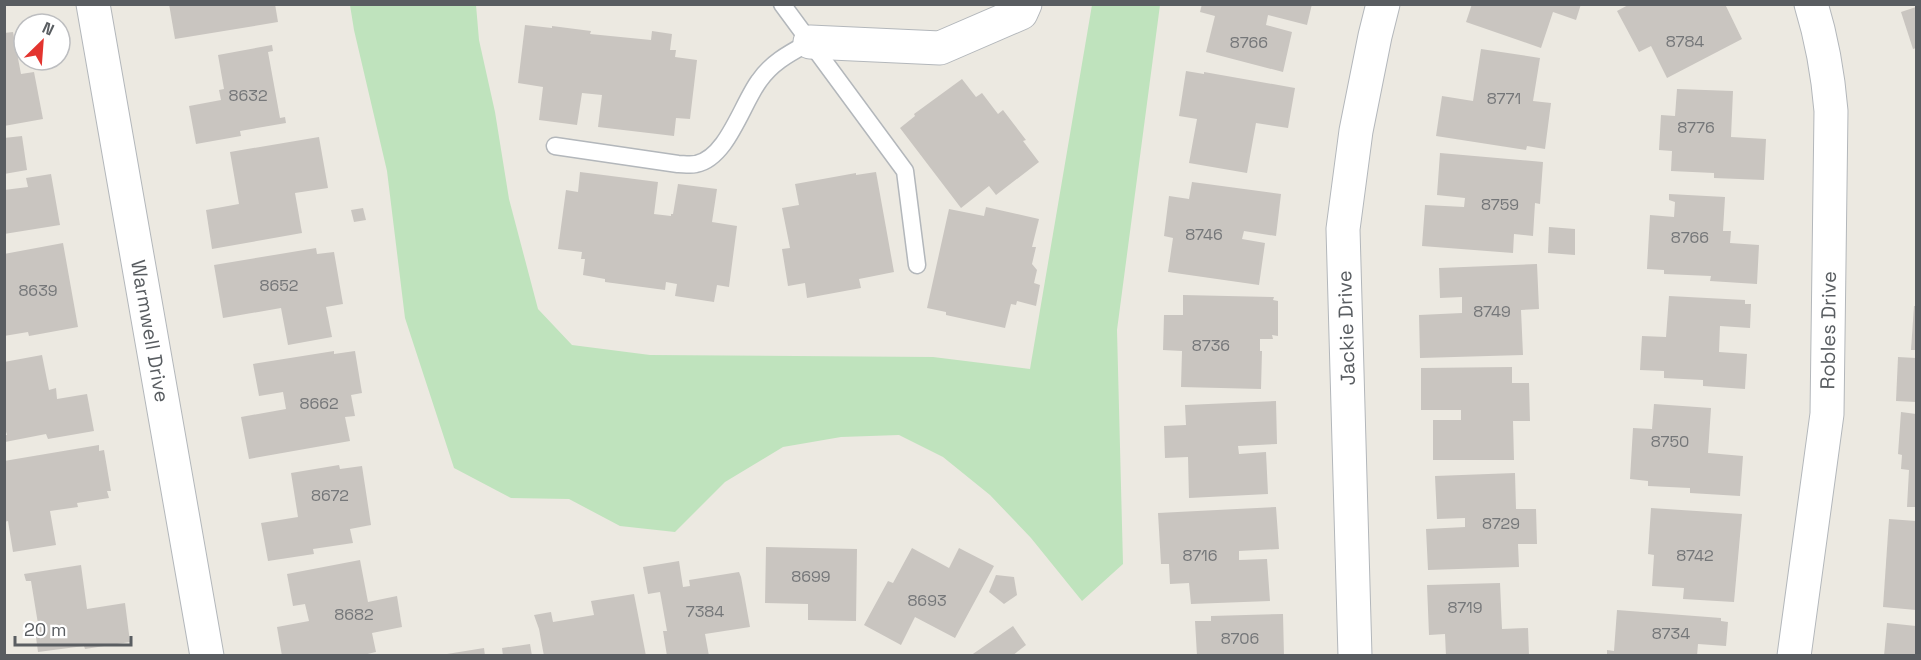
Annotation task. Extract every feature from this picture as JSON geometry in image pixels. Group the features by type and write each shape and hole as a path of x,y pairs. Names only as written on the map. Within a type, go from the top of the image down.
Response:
{"street":[{"name":"Warmwell Drive","path":"93,4 207,656"},
{"path":"810,42 940,48 1021,13 1025,4"},
{"name":"Jackie Drive","path":"1355,656 1343,229 1356,131 1383,4"},
{"name":"Robles Drive","path":"1794,656 1827,402 1831,111 1828,70 1811,4"}],"lane":[{"path":"782,4 905,171 917,265"},
{"path":"555,146 678,164 698,164 714,155 726,141 747,98 772,65 779,58 810,42"}],"green space":[{"path":"350,5 476,5 479,40 495,112 509,199 538,309 572,345 650,355 933,357 1030,369 1092,5 1160,5 1117,330 1123,564 1082,601 1031,538 990,495 943,457 899,435 841,437 783,447 725,482 675,532 620,526 569,499 511,498 454,468 405,318 387,171"}],"building":[{"path":"169,4 275,4 278,22 175,39"},
{"path":"1202,4 1312,4 1307,25 1268,15 1266,25 1292,32 1283,72 1206,52 1215,16 1200,12"},
{"path":"1472,4 1581,4 1576,20 1553,12 1541,48 1466,22"},
{"path":"1630,4 1725,4 1742,39 1667,78 1651,46 1639,52 1617,11"},
{"path":"1916,7 1916,48 1913,49 1901,12"},
{"path":"525,25 552,28 552,26 591,31 590,34 651,40 652,31 672,34 670,50 676,50 675,57 697,60 690,119 676,118 674,136 598,127 602,95 582,93 577,125 539,120 543,87 518,83"},
{"path":"12,32 12,72 21,72 21,74 34,72 43,119 4,126 4,33"},
{"path":"272,45 273,51 268,52 280,118 285,117 286,123 240,131 241,136 196,144 189,106 221,100 219,90 224,89 218,55"},
{"path":"1481,49 1540,58 1533,101 1551,103 1545,149 1527,146 1526,150 1436,136 1442,96 1473,101"},
{"path":"1186,71 1295,88 1288,128 1256,123 1247,173 1189,163 1197,119 1179,116"},
{"path":"962,79 976,97 982,93 998,114 1003,110 1026,140 1023,141 1039,162 996,195 989,186 961,208 900,128 915,116 914,114"},
{"path":"1677,89 1733,91 1731,137 1766,139 1764,180 1714,178 1714,173 1671,171 1672,151 1659,150 1661,115 1675,116"},
{"path":"22,136 27,170 4,174 4,138"},
{"path":"319,137 328,188 295,193 302,233 212,249 206,210 239,204 230,152"},
{"path":"1440,153 1543,162 1540,204 1535,203 1533,236 1514,234 1513,253 1422,246 1425,205 1464,207 1465,198 1437,195"},
{"path":"580,172 658,182 654,214 671,216 673,214 678,184 717,189 712,222 737,226 729,287 717,285 714,302 675,296 677,284 666,282 665,290 605,282 605,279 583,275 585,259 581,259 582,252 558,249 566,190 578,192"},
{"path":"876,172 894,272 859,279 861,288 807,298 805,283 788,286 782,249 790,248 782,208 799,205 795,184 856,173 856,175"},
{"path":"51,174 60,225 4,234 4,190 28,187 26,178"},
{"path":"1192,182 1281,194 1276,236 1244,231 1242,239 1265,243 1259,285 1168,272 1173,238 1164,236 1169,196 1189,199"},
{"path":"1669,194 1725,197 1723,231 1731,231 1730,243 1759,245 1757,284 1710,281 1711,276 1664,274 1664,270 1647,269 1650,215 1674,217 1675,202 1669,200"},
{"path":"986,207 1039,219 1032,247 1036,247 1032,264 1037,270 1034,283 1040,285 1036,306 1017,301 1016,305 1011,304 1005,328 946,315 946,312 927,308 949,209 984,216"},
{"path":"363,208 366,220 354,222 351,210"},
{"path":"1549,227 1575,229 1575,255 1548,253"},
{"path":"63,243 78,327 29,336 28,332 4,336 4,254"},
{"path":"316,248 317,254 334,252 343,304 326,307 332,337 288,345 281,308 223,318 214,265"},
{"path":"1537,264 1539,309 1521,310 1523,355 1420,358 1419,315 1462,313 1462,297 1440,298 1439,268"},
{"path":"1183,295 1274,297 1273,300 1278,301 1278,336 1272,335 1273,339 1260,339 1261,389 1181,387 1182,351 1163,350 1164,315 1183,315"},
{"path":"1669,296 1745,300 1745,304 1751,304 1750,328 1720,326 1719,352 1747,354 1745,389 1703,386 1703,380 1664,378 1664,371 1640,370 1642,336 1666,337"},
{"path":"1914,306 1916,306 1916,350 1911,350"},
{"path":"334,351 334,354 355,351 362,393 351,395 355,416 345,417 350,441 249,459 241,417 286,409 283,392 259,396 253,364"},
{"path":"42,355 49,390 56,388 57,399 87,394 94,431 48,439 46,434 5,442 5,435 7,435 4,425 4,362"},
{"path":"1898,357 1916,358 1916,402 1896,401"},
{"path":"1512,367 1512,383 1529,383 1530,421 1513,421 1514,460 1433,460 1433,420 1461,420 1461,410 1421,410 1421,368"},
{"path":"1276,401 1277,444 1238,446 1239,454 1266,452 1268,494 1189,498 1188,457 1165,458 1164,426 1186,425 1185,405"},
{"path":"1654,404 1711,408 1708,453 1743,456 1740,496 1690,493 1690,488 1648,486 1648,481 1630,479 1633,428 1652,429"},
{"path":"1901,412 1916,414 1916,507 1907,507 1909,470 1901,469 1902,455 1898,454"},
{"path":"99,445 99,451 104,450 111,491 107,491 109,498 77,503 78,507 50,511 56,545 13,552 8,521 4,522 4,461"},
{"path":"339,465 340,469 362,466 371,525 350,529 353,543 313,549 314,554 268,561 261,523 298,517 291,473"},
{"path":"1515,473 1516,509 1536,509 1537,544 1518,544 1519,567 1428,570 1426,529 1465,527 1465,518 1437,519 1435,476"},
{"path":"1276,507 1279,549 1239,551 1239,560 1267,559 1270,601 1191,604 1189,583 1170,584 1169,564 1161,564 1158,513"},
{"path":"1651,508 1742,514 1734,602 1683,599 1684,588 1652,586 1654,555 1648,554"},
{"path":"1889,519 1916,521 1916,610 1883,607"},
{"path":"766,547 857,549 856,621 808,620 808,604 765,603"},
{"path":"912,548 949,568 959,548 994,566 955,638 915,617 901,645 864,625 888,581 893,583"},
{"path":"360,560 368,602 397,596 402,627 372,633 376,652 359,656 282,656 277,627 309,621 305,604 293,606 287,574"},
{"path":"679,561 683,587 690,586 689,580 739,572 741,577 750,627 705,634 709,656 667,656 663,631 667,631 660,592 648,594 643,567"},
{"path":"81,565 87,609 125,603 130,642 85,649 84,646 38,652 35,630 39,630 31,581 26,581 24,574"},
{"path":"996,575 1014,577 1017,595 1004,604 989,592"},
{"path":"1500,583 1502,629 1528,628 1529,656 1446,656 1445,634 1429,635 1427,585"},
{"path":"634,594 646,656 544,656 534,615 551,612 553,622 594,615 591,601"},
{"path":"1617,610 1721,618 1721,621 1728,622 1726,646 1698,644 1697,656 1607,656 1607,650 1614,651"},
{"path":"1283,614 1284,656 1197,656 1195,621 1211,621 1211,616"},
{"path":"1887,623 1916,626 1916,656 1884,656"},
{"path":"1013,626 1026,645 1012,656 970,656"},
{"path":"530,644 532,656 503,656 502,648"},
{"path":"484,648 485,656 447,656 447,654"}]}
